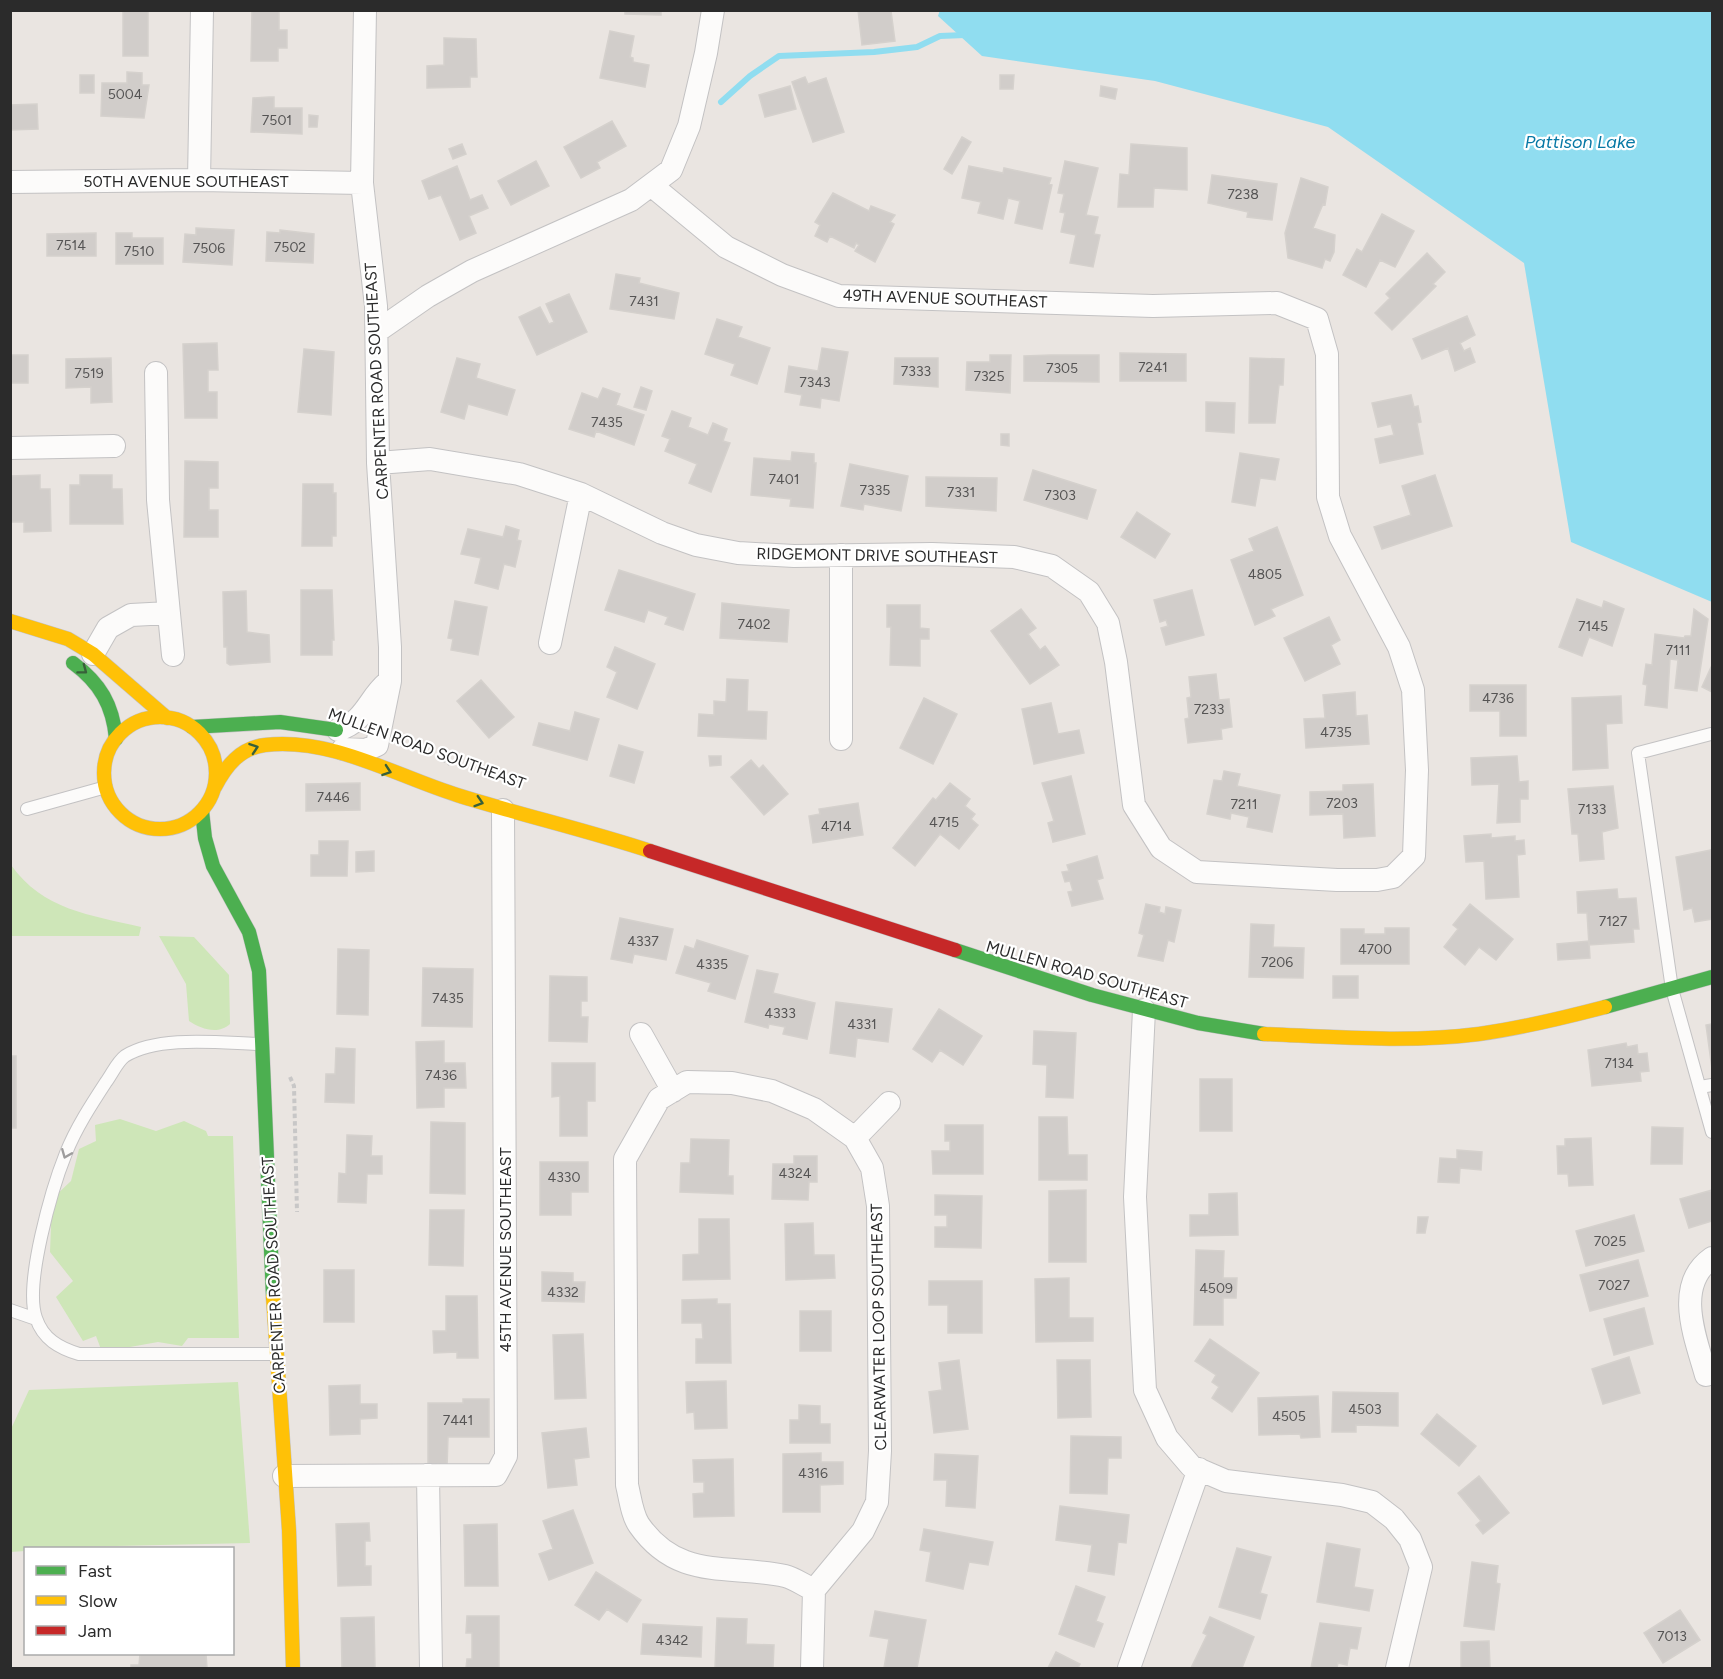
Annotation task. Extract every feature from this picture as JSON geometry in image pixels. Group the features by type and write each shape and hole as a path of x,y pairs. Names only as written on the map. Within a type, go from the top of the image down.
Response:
{"street":[{"path":"200,180 202,10"},
{"name":"CARPENTER ROAD SOUTHEAST","path":"365,10 362,183 376,332 378,463 390,681 383,747"},
{"path":"376,332 428,296 472,271 630,200 671,170 689,126 706,53 713,10"},
{"name":"50TH AVENUE SOUTHEAST","path":"10,182 200,180 362,183"},
{"name":"49TH AVENUE SOUTHEAST","path":"651,185 726,247 782,275 839,296 1153,306 1277,303 1317,319 1327,354 1328,497 1337,526 1399,647 1413,690 1417,781 1414,856 1393,877"},
{"path":"156,372 158,500 173,655"},
{"path":"10,448 114,447"},
{"name":"RIDGEMONT DRIVE SOUTHEAST","path":"378,463 430,459 519,474 581,494 662,533 696,545 738,553 932,554 1014,557 1052,566 1089,591 1108,623 1116,662 1134,805 1161,848 1197,872 1337,880 1377,880 1393,877"},
{"path":"550,643 581,494"},
{"path":"841,555 841,739"},
{"path":"93,654 108,627 131,615 169,613"},
{"path":"10,621 68,639 93,654 167,718 192,727 206,741 214,758 215,787 202,811 180,826 156,830"},
{"path":"62,656 98,683 115,718 116,740"},
{"path":"338,730 368,710 381,689 390,681"},
{"path":"167,718 139,722 116,740 106,757 106,787 121,813 137,825 156,830 175,841"},
{"name":"MULLEN ROAD SOUTHEAST","path":"192,727 230,727 282,720 305,722 338,730 383,747"},
{"name":"MULLEN ROAD SOUTHEAST","path":"215,787 227,764 240,753 263,745 311,746 512,805 1144,1011 1259,1034 1331,1039 1423,1038 1477,1034 1549,1022 1713,977"},
{"path":"311,746 366,750 383,747"},
{"name":"MULLEN ROAD SOUTHEAST","path":"512,805 574,826"},
{"name":"45TH AVENUE SOUTHEAST","path":"284,1476 496,1475 506,1456 512,805"},
{"name":"CARPENTER ROAD SOUTHEAST","path":"202,811 205,838 213,866 249,932 259,970 275,1354 284,1476 293,1668"},
{"name":"CARPENTER ROAD SOUTHEAST","path":"193,856 224,889"},
{"path":"1144,1011 1135,1197 1145,1390 1167,1438 1191,1466 1226,1480 1342,1495 1372,1502 1394,1519 1410,1539 1421,1567 1397,1668"},
{"path":"641,1034 673,1091"},
{"name":"CLEARWATER LOOP SOUTHEAST","path":"687,1082 732,1083 772,1091 814,1109 855,1138 872,1168 878,1206 880,1451 877,1502 863,1531 814,1590 786,1576 716,1570 690,1565 664,1551 638,1523 627,1485 625,1159 659,1099 687,1082"},
{"path":"855,1138 889,1103"},
{"path":"1709,1376 1691,1324 1690,1305 1692,1288 1700,1270 1713,1258"},
{"path":"1129,1668 1199,1469"},
{"path":"428,1475 430,1668"},
{"path":"812,1668 814,1590"}],"lane":[{"path":"1711,734 1638,753 1672,988 1706,1086 1713,1132"},
{"path":"27,808 106,787"},
{"path":"262,1044 161,1044 136,1050 122,1058 93,1102 66,1154 45,1226 31,1297 36,1318 45,1336 60,1348 79,1354 275,1354"},
{"path":"10,1310 36,1318"}],"path":[{"path":"288,1074 294,1086 297,1215"}],"green space":[{"path":"11,865 38,892 53,901 86,914 141,927 139,936 11,936"},
{"path":"159,936 194,937 229,975 230,1024 220,1029 210,1030 189,1021 186,984"},
{"path":"120,1119 156,1131 184,1121 206,1131 208,1136 233,1136 239,1338 188,1338 182,1346 158,1342 102,1352 96,1336 83,1341 56,1297 73,1281 50,1252 52,1199 71,1181 79,1149 96,1141 95,1125"},
{"path":"238,1382 250,1543 24,1547 24,1551 11,1552 11,1429 29,1390"}],"water":[{"name":"Pattison Lake","path":"940,10 1712,11 1712,602 1571,542 1524,263 1328,127 1155,81 982,56 938,16"}],"building":[{"path":"123,10 148,10 148,56 123,56"},
{"path":"252,10 279,10 279,30 287,30 287,48 278,48 278,61 251,61"},
{"path":"625,10 661,10 661,15 625,14"},
{"path":"858,10 893,10 891,11 895,41 862,45"},
{"path":"610,31 634,36 630,57 633,58 633,62 649,65 645,87 600,78"},
{"path":"444,38 476,39 477,77 470,77 470,87 427,88 427,66 444,65"},
{"path":"127,72 142,73 142,85 149,85 144,118 101,116 102,83 127,83"},
{"path":"80,75 94,75 94,93 80,93"},
{"path":"1000,75 1014,75 1013,89 1000,89"},
{"path":"805,77 808,84 826,78 844,132 813,142 792,82"},
{"path":"790,86 796,109 765,117 759,95"},
{"path":"1101,86 1117,89 1115,99 1100,96"},
{"path":"274,97 274,108 302,108 302,134 251,132 253,98"},
{"path":"37,104 38,129 10,130 10,105"},
{"path":"309,115 318,116 317,127 309,127"},
{"path":"612,121 626,146 597,162 600,168 581,178 564,147"},
{"path":"962,137 971,142 952,174 944,169"},
{"path":"462,144 466,154 453,159 449,149"},
{"path":"1131,144 1187,148 1187,190 1154,188 1153,207 1118,207 1120,174 1129,175"},
{"path":"536,161 549,186 511,205 498,181"},
{"path":"1065,161 1098,168 1086,215 1098,217 1094,234 1100,235 1093,267 1070,263 1076,235 1061,232 1065,213 1060,212 1064,194 1058,193"},
{"path":"457,166 470,200 482,195 488,208 469,216 476,233 460,240 441,195 429,199 422,181"},
{"path":"969,166 1003,173 1004,168 1051,178 1049,184 1052,185 1042,229 1015,223 1020,201 1008,198 1003,219 978,213 981,202 962,198"},
{"path":"1212,175 1277,184 1272,220 1247,217 1248,212 1208,203"},
{"path":"1301,178 1328,187 1325,205 1323,204 1313,228 1335,235 1334,252 1330,261 1325,259 1322,268 1288,258 1285,233"},
{"path":"833,193 869,211 871,206 895,215 890,222 894,224 875,262 855,251 859,245 856,243 854,248 830,236 827,242 815,236 820,225 815,222"},
{"path":"1382,214 1414,231 1395,267 1380,260 1366,287 1343,275 1357,249 1362,252"},
{"path":"196,228 234,230 232,265 183,262 185,234 196,235"},
{"path":"280,230 314,234 313,263 266,261 267,232 280,233"},
{"path":"96,233 96,256 47,256 47,234"},
{"path":"116,233 132,233 132,238 163,238 163,264 116,264"},
{"path":"1427,253 1445,272 1433,284 1436,286 1392,330 1375,313 1390,298 1386,294"},
{"path":"616,274 640,278 639,283 679,293 674,319 610,309"},
{"path":"569,294 587,332 537,355 519,317 540,307 549,324 554,322 546,304"},
{"path":"1467,316 1475,335 1460,343 1464,351 1470,348 1475,362 1455,371 1448,348 1422,359 1413,339"},
{"path":"717,319 742,327 738,337 770,348 757,384 731,375 735,364 705,354"},
{"path":"217,343 218,370 208,370 208,392 217,392 217,418 185,418 183,344"},
{"path":"822,348 848,352 839,401 821,398 820,408 800,405 802,395 785,392 789,366 818,371"},
{"path":"304,349 334,352 331,415 298,412"},
{"path":"1120,353 1186,354 1186,381 1120,381"},
{"path":"10,355 28,355 28,383 10,383"},
{"path":"990,355 1011,355 1010,393 966,390 967,362 990,362"},
{"path":"1099,355 1099,382 1024,381 1024,356"},
{"path":"111,358 112,402 91,403 91,387 66,388 66,359"},
{"path":"457,358 480,364 476,378 515,390 507,415 468,404 464,419 441,412"},
{"path":"895,358 938,358 938,387 894,384"},
{"path":"1250,358 1284,359 1283,385 1279,385 1275,423 1249,423"},
{"path":"641,387 652,391 646,410 634,407"},
{"path":"603,388 620,394 616,405 644,415 634,445 596,431 594,437 569,429 582,393 598,399"},
{"path":"1411,395 1414,407 1418,406 1421,422 1417,423 1423,454 1380,463 1375,439 1394,435 1391,424 1378,427 1372,403"},
{"path":"1206,402 1235,403 1234,433 1206,431"},
{"path":"672,411 691,418 688,427 708,435 713,423 727,429 723,441 730,443 711,492 689,483 697,464 665,451 670,439 662,436"},
{"path":"1001,434 1009,434 1009,446 1001,445"},
{"path":"792,452 814,454 814,463 816,463 813,508 790,506 791,499 751,495 754,458 791,461"},
{"path":"1240,453 1279,459 1275,480 1260,478 1255,506 1232,502"},
{"path":"185,461 218,462 218,488 209,488 209,510 218,510 218,537 184,537"},
{"path":"850,464 908,476 901,511 864,504 863,510 841,506"},
{"path":"1033,470 1096,490 1087,519 1024,500"},
{"path":"40,475 40,489 50,489 51,531 24,532 24,522 10,522 10,476"},
{"path":"80,475 112,475 112,489 122,489 123,524 70,524 70,485 80,485"},
{"path":"1435,475 1452,526 1382,549 1374,527 1411,515 1402,486"},
{"path":"926,477 997,478 996,511 926,506"},
{"path":"303,484 333,484 333,493 336,493 336,536 332,536 332,546 302,546"},
{"path":"1137,512 1170,534 1155,558 1121,537"},
{"path":"506,526 519,530 517,540 521,541 515,567 504,564 498,589 475,583 481,558 461,554 468,529 503,537"},
{"path":"1277,527 1303,595 1271,609 1275,616 1255,625 1231,560 1254,551 1249,539"},
{"path":"619,570 695,594 683,630 665,624 668,617 648,610 644,622 605,610"},
{"path":"301,590 332,590 334,640 332,640 332,655 301,655"},
{"path":"1192,590 1204,635 1166,645 1161,628 1168,626 1166,620 1160,622 1154,600"},
{"path":"246,591 247,632 269,635 270,662 230,665 227,663 227,647 224,647 223,592"},
{"path":"1577,599 1602,608 1604,601 1624,609 1612,646 1589,637 1582,656 1559,647"},
{"path":"455,601 487,607 478,655 451,650 453,639 448,638"},
{"path":"722,603 789,610 787,642 720,638"},
{"path":"887,605 920,605 920,628 929,629 929,639 920,639 920,666 890,665 891,627 887,627"},
{"path":"1021,609 1036,628 1028,634 1040,650 1045,646 1059,665 1030,684 991,631"},
{"path":"1694,609 1708,619 1697,691 1675,688 1678,660 1670,659 1667,708 1645,705 1647,685 1643,684 1646,664 1652,665 1655,634 1684,638 1691,636"},
{"path":"1329,617 1340,640 1331,645 1340,664 1305,681 1284,638"},
{"path":"615,647 655,664 637,709 607,697 617,672 607,667"},
{"path":"1712,665 1712,692 1702,687"},
{"path":"1216,674 1219,700 1229,699 1232,727 1221,729 1222,739 1188,743 1185,719 1189,718 1187,698 1191,697 1189,677"},
{"path":"727,679 748,680 747,711 767,712 766,739 698,736 699,714 714,715 714,701 726,702"},
{"path":"481,680 514,717 489,738 457,701"},
{"path":"1470,685 1526,685 1526,736 1500,736 1500,711 1470,711"},
{"path":"1355,692 1356,716 1367,715 1369,744 1306,748 1304,719 1325,718 1323,695"},
{"path":"1621,696 1622,723 1606,724 1608,768 1573,770 1572,698"},
{"path":"924,698 957,714 933,764 900,748"},
{"path":"1051,703 1058,734 1079,730 1084,753 1034,764 1022,709"},
{"path":"575,712 599,719 587,760 533,745 539,723 570,731"},
{"path":"619,745 643,752 634,783 610,776"},
{"path":"709,756 721,756 721,765 710,766"},
{"path":"1517,756 1519,782 1528,781 1528,799 1520,799 1520,822 1497,823 1499,784 1472,785 1471,758"},
{"path":"751,760 759,769 763,765 788,794 764,815 731,777"},
{"path":"1224,771 1240,774 1237,786 1280,795 1272,832 1247,827 1249,817 1231,813 1230,819 1207,814 1214,780 1222,781"},
{"path":"1071,776 1085,834 1053,842 1048,823 1054,821 1042,783"},
{"path":"360,783 360,810 306,811 306,784"},
{"path":"950,783 970,799 965,806 975,814 971,819 978,825 959,849 940,834 915,866 893,848 933,798 936,800"},
{"path":"1373,784 1375,836 1344,838 1343,814 1310,815 1310,792 1343,791 1343,785"},
{"path":"1613,786 1618,828 1602,832 1604,859 1580,861 1578,834 1572,834 1568,789"},
{"path":"858,803 863,835 813,843 809,816 820,814 819,809"},
{"path":"1491,834 1491,838 1515,836 1515,841 1524,840 1525,854 1517,855 1519,897 1486,899 1484,861 1466,862 1464,836"},
{"path":"319,841 348,841 347,876 311,876 311,855 319,855"},
{"path":"1711,850 1712,919 1695,922 1692,908 1684,910 1676,857"},
{"path":"374,851 374,871 356,872 356,852"},
{"path":"1097,856 1103,878 1097,880 1103,899 1072,906 1068,892 1073,891 1070,881 1065,882 1062,872 1069,871 1067,865"},
{"path":"1617,889 1618,899 1636,898 1639,929 1633,929 1634,942 1589,945 1587,913 1578,913 1577,892"},
{"path":"1146,904 1160,907 1159,912 1165,914 1166,907 1181,910 1174,942 1168,940 1163,961 1138,956 1144,935 1139,933"},
{"path":"1470,904 1513,939 1496,960 1479,947 1465,965 1444,947 1458,929 1453,925"},
{"path":"620,918 673,929 666,960 634,954 632,963 611,959"},
{"path":"1251,924 1274,925 1273,947 1304,948 1303,978 1249,977"},
{"path":"1385,928 1409,928 1409,964 1341,964 1341,929 1364,929 1364,934 1385,934"},
{"path":"697,940 748,956 735,999 708,991 711,983 676,973 685,946 694,949"},
{"path":"1589,941 1590,958 1558,960 1557,944"},
{"path":"338,949 369,950 368,1015 337,1014"},
{"path":"423,968 473,969 472,1027 422,1026"},
{"path":"757,970 778,974 773,993 815,1003 807,1039 783,1034 785,1027 769,1024 768,1028 745,1022"},
{"path":"550,976 587,977 587,1001 581,1001 581,1017 588,1017 587,1042 549,1041"},
{"path":"1333,976 1358,976 1358,998 1333,998"},
{"path":"836,1002 892,1009 888,1042 857,1038 855,1057 830,1053"},
{"path":"939,1009 982,1036 963,1065 940,1050 932,1062 913,1049"},
{"path":"1712,1024 1712,1069 1706,1025"},
{"path":"1034,1031 1076,1033 1073,1098 1046,1097 1047,1065 1033,1064"},
{"path":"444,1041 444,1063 465,1063 466,1088 444,1088 444,1107 417,1108 416,1042"},
{"path":"1626,1043 1627,1047 1637,1045 1638,1054 1647,1053 1649,1071 1640,1072 1641,1081 1592,1086 1588,1050"},
{"path":"336,1048 355,1049 354,1103 325,1102 326,1074 335,1074"},
{"path":"10,1056 16,1056 16,1128 10,1128"},
{"path":"552,1063 595,1063 595,1101 587,1101 587,1136 560,1136 560,1096 552,1097"},
{"path":"1200,1079 1232,1079 1232,1131 1200,1131"},
{"path":"1039,1117 1067,1117 1068,1155 1087,1155 1087,1180 1039,1180"},
{"path":"431,1122 465,1123 465,1194 430,1193"},
{"path":"945,1125 983,1125 983,1174 933,1174 932,1151 950,1151 950,1141 945,1141"},
{"path":"1652,1127 1683,1128 1682,1164 1651,1164"},
{"path":"347,1135 372,1136 371,1156 382,1156 382,1174 367,1174 366,1203 338,1202 339,1173 346,1174"},
{"path":"1591,1138 1593,1185 1569,1186 1568,1174 1558,1174 1557,1146 1565,1146 1565,1139"},
{"path":"691,1139 729,1140 728,1176 733,1176 733,1194 680,1192 681,1163 690,1163"},
{"path":"1457,1150 1482,1152 1481,1170 1460,1168 1459,1183 1438,1182 1440,1158 1457,1159"},
{"path":"794,1156 817,1156 817,1182 809,1182 808,1200 772,1199 773,1164 794,1164"},
{"path":"540,1162 588,1162 588,1192 571,1192 571,1215 540,1215"},
{"path":"1086,1190 1086,1262 1049,1262 1049,1191"},
{"path":"1712,1190 1712,1221 1689,1228 1680,1199"},
{"path":"1237,1193 1238,1235 1190,1236 1190,1215 1209,1215 1209,1194"},
{"path":"935,1195 982,1196 981,1248 935,1247 935,1227 947,1227 947,1215 935,1215"},
{"path":"430,1210 464,1210 463,1266 429,1265"},
{"path":"1634,1215 1644,1251 1586,1266 1576,1231"},
{"path":"1418,1217 1428,1217 1425,1233 1417,1233"},
{"path":"699,1219 729,1219 730,1279 683,1280 683,1255 699,1254"},
{"path":"813,1223 814,1255 834,1255 835,1278 786,1280 785,1224"},
{"path":"1196,1250 1224,1251 1223,1278 1237,1278 1236,1298 1223,1298 1223,1325 1194,1325"},
{"path":"1638,1260 1648,1296 1590,1311 1580,1275"},
{"path":"324,1270 354,1270 354,1322 324,1322"},
{"path":"542,1272 573,1273 573,1282 585,1282 584,1302 542,1301"},
{"path":"1069,1278 1069,1318 1093,1318 1093,1341 1036,1342 1035,1279"},
{"path":"929,1281 982,1281 982,1333 948,1333 948,1305 929,1305"},
{"path":"446,1296 477,1296 478,1358 457,1358 457,1352 434,1353 433,1331 446,1331"},
{"path":"717,1299 717,1304 730,1304 731,1363 696,1363 696,1339 703,1339 702,1323 682,1323 682,1300"},
{"path":"1644,1308 1653,1344 1614,1355 1604,1319"},
{"path":"800,1311 831,1311 831,1351 800,1351"},
{"path":"583,1334 586,1398 555,1399 553,1335"},
{"path":"1210,1339 1259,1373 1232,1412 1212,1398 1219,1387 1212,1382 1216,1375 1195,1361"},
{"path":"1629,1357 1640,1393 1603,1404 1592,1369"},
{"path":"959,1360 968,1429 934,1433 929,1392 942,1390 939,1363"},
{"path":"1057,1360 1090,1360 1091,1417 1058,1418"},
{"path":"726,1381 727,1428 695,1429 694,1412 687,1413 686,1382"},
{"path":"360,1385 360,1404 377,1404 377,1418 360,1419 360,1434 330,1435 329,1386"},
{"path":"1333,1392 1398,1393 1398,1426 1356,1425 1356,1432 1332,1432"},
{"path":"1318,1396 1320,1437 1301,1438 1300,1434 1259,1435 1258,1398"},
{"path":"463,1399 489,1399 489,1437 448,1437 447,1467 428,1467 428,1403 463,1403"},
{"path":"799,1405 820,1406 820,1424 830,1424 830,1443 790,1443 790,1420 799,1420"},
{"path":"1437,1414 1476,1446 1459,1466 1421,1434"},
{"path":"586,1428 589,1457 574,1459 577,1485 548,1488 542,1433"},
{"path":"1071,1436 1121,1437 1121,1458 1108,1458 1107,1494 1070,1493"},
{"path":"821,1453 821,1462 843,1462 843,1484 820,1485 820,1512 783,1512 783,1454"},
{"path":"935,1454 978,1456 975,1508 946,1506 947,1480 934,1480"},
{"path":"733,1459 734,1516 694,1517 693,1494 704,1493 704,1482 694,1482 693,1460"},
{"path":"1479,1476 1509,1513 1483,1534 1476,1525 1481,1521 1458,1493"},
{"path":"1060,1506 1129,1515 1126,1543 1118,1542 1114,1575 1088,1571 1092,1545 1056,1540"},
{"path":"573,1510 593,1563 549,1580 539,1554 553,1549 543,1521"},
{"path":"369,1523 370,1541 365,1541 365,1566 371,1566 371,1585 338,1586 336,1524"},
{"path":"497,1524 498,1586 465,1586 464,1525"},
{"path":"924,1529 993,1542 988,1565 969,1562 963,1589 926,1581 931,1552 920,1550"},
{"path":"1327,1543 1360,1549 1354,1587 1373,1590 1369,1611 1317,1602"},
{"path":"1237,1548 1271,1557 1260,1593 1267,1595 1260,1619 1219,1607"},
{"path":"1472,1562 1498,1566 1496,1583 1500,1584 1494,1630 1464,1626"},
{"path":"596,1572 641,1600 627,1622 607,1609 599,1620 575,1605"},
{"path":"1076,1586 1105,1597 1096,1621 1103,1624 1094,1647 1059,1634"},
{"path":"1680,1610 1700,1640 1663,1663 1644,1633"},
{"path":"875,1611 926,1620 917,1668 884,1668 889,1639 870,1636"},
{"path":"467,1616 499,1616 499,1668 466,1668 467,1659 472,1659 472,1633 466,1633"},
{"path":"374,1617 375,1668 342,1668 341,1618"},
{"path":"1210,1617 1254,1637 1242,1668 1191,1668 1207,1635 1203,1633"},
{"path":"717,1618 747,1619 746,1644 774,1645 773,1668 715,1668"},
{"path":"1320,1623 1361,1628 1357,1649 1350,1648 1347,1665 1338,1663 1337,1668 1311,1668"},
{"path":"643,1624 702,1627 701,1657 641,1654"},
{"path":"1489,1641 1490,1668 1461,1668 1461,1642"},
{"path":"1056,1652 1080,1664 1078,1668 1048,1668"},
{"path":"140,1655 206,1655 207,1668 131,1668 131,1665 139,1665"}],"waterway":[{"path":"721,102 750,76 779,56 874,52 917,47 940,36 965,35"}],"traffic: fast":[{"path":"73,663 91,679 104,696 112,716 116,739"},
{"path":"192,727 280,722 336,730"},
{"path":"202,811 205,838 213,866 249,932 259,971 273,1297"},
{"path":"955,950 1092,995 1198,1023 1264,1034"},
{"path":"1605,1007 1712,977"}],"traffic: slow":[{"path":"10,621 68,639 93,654 167,718"},
{"path":"160,717 181,721 200,733 212,752 216,773 212,794 200,813 181,825 160,829 139,825 120,813 108,794 104,773 108,752 120,733 139,721 160,717"},
{"path":"215,787 229,765 248,750 265,745 290,744 314,747 363,760 457,795 650,851"},
{"path":"1264,1034 1372,1038 1453,1037 1511,1029 1605,1007"},
{"path":"273,1297 289,1530 293,1668"}],"traffic: jam":[{"path":"650,851 955,950"}]}
